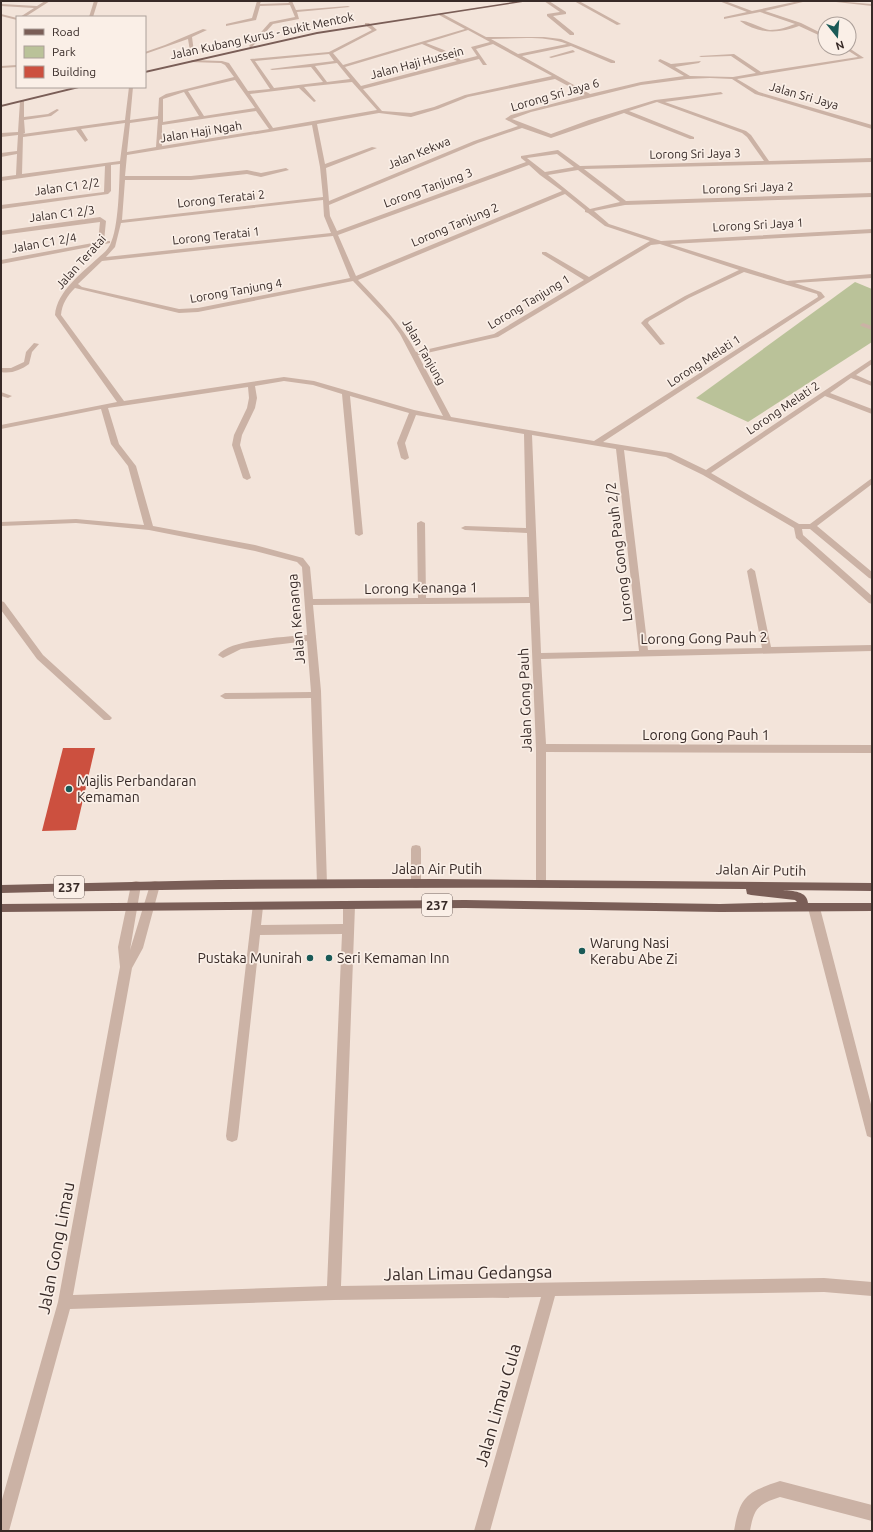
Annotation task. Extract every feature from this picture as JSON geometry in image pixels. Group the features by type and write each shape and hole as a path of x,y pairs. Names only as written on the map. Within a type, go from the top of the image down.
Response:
{"main road":[{"name":"Jalan Kubang Kurus - Bukit Mentok","path":"146,72 317,33 527,1"},
{"path":"1,106 75,88"},
{"path":"637,883 793,894 802,898 803,901 802,905 796,908"},
{"name":"Jalan Air Putih","path":"1,888 136,885 637,883 872,887"},
{"name":"237","path":"1,908 257,907 465,904 796,908 872,907"}],"street":[{"path":"24,16 48,1"},
{"path":"91,16 96,1"},
{"path":"546,1 564,13 549,15 572,34"},
{"path":"576,1 619,24"},
{"path":"721,1 751,12"},
{"path":"726,18 805,1"},
{"path":"836,1 872,5"},
{"path":"252,20 254,18 258,3 291,3 298,16 296,19 272,23 266,22"},
{"path":"1,5 37,7"},
{"path":"295,11 348,7"},
{"path":"759,11 799,24 817,33"},
{"path":"440,14 589,95"},
{"path":"1,15 16,20"},
{"path":"228,25 252,20 259,21"},
{"path":"742,21 762,30 775,32 799,24"},
{"path":"251,47 272,23"},
{"path":"273,90 252,60 330,53 375,30 370,24"},
{"path":"346,66 468,29"},
{"path":"146,53 167,46 205,30"},
{"path":"190,36 192,51"},
{"path":"485,38 550,38 572,44 613,62"},
{"path":"423,43 438,49 459,61"},
{"path":"486,64 473,48 493,43"},
{"path":"517,56 572,44"},
{"path":"551,57 581,48"},
{"path":"330,53 337,62 346,66 353,80"},
{"name":"Lorong Sri Jaya 6","path":"721,93 657,101 551,136 522,126 508,119 589,95 639,84 721,76 733,78 864,57 857,54"},
{"path":"701,56 732,55 761,74"},
{"name":"Jalan Haji Hussein","path":"366,87 459,61 479,57"},
{"path":"660,60 690,78"},
{"path":"192,61 222,62 226,64 272,130"},
{"path":"272,69 337,62"},
{"path":"670,66 699,62"},
{"path":"312,65 326,83"},
{"path":"1,67 16,66"},
{"name":"Jalan Haji Ngah","path":"124,154 380,112 411,115 436,108 467,96 556,77"},
{"path":"159,149 161,98 185,90 236,78"},
{"name":"Jalan Sri Jaya","path":"733,78 757,93 872,127"},
{"path":"247,93 353,80 366,87 380,112"},
{"path":"300,86 314,102"},
{"path":"1,178 123,162 131,88"},
{"path":"185,90 202,117"},
{"path":"19,176 23,119 22,101"},
{"path":"657,101 744,132 749,136 768,163"},
{"path":"160,124 258,109"},
{"path":"23,119 49,115 57,110"},
{"path":"624,111 692,138"},
{"path":"1,135 22,135 160,117"},
{"name":"Jalan Tanjung","path":"314,123 323,167 327,216 354,279 398,326 415,354 448,419"},
{"name":"Jalan Kekwa","path":"326,201 411,169 476,142 522,126"},
{"path":"77,128 85,140"},
{"path":"323,167 374,148"},
{"path":"1,155 20,152"},
{"path":"625,203 558,152 523,157 587,211 611,227 783,282 872,276"},
{"name":"Lorong Sri Jaya 3","path":"542,174 578,168 872,160"},
{"name":"Jalan Teratai","path":"122,403 58,315 57,310 59,303 108,252 115,241 123,162"},
{"name":"Lorong Tanjung 3","path":"335,234 529,163"},
{"name":"Jalan C1 2/2","path":"1,207 106,193 108,191 108,164"},
{"path":"122,178 191,178 247,172 261,175 286,170"},
{"name":"Lorong Tanjung 2","path":"354,279 564,192"},
{"name":"Lorong Sri Jaya 2","path":"587,211 625,203 872,195"},
{"name":"Lorong Teratai 2","path":"118,222 326,201"},
{"name":"Jalan C1 2/3","path":"1,233 100,219 103,221 101,244"},
{"name":"Lorong Sri Jaya 1","path":"646,245 658,242 872,231"},
{"name":"Lorong Teratai 1","path":"99,260 335,234"},
{"name":"Jalan C1 2/4","path":"1,262 115,241"},
{"name":"Lorong Tanjung 1","path":"415,354 496,336 646,245"},
{"path":"544,253 588,280"},
{"path":"662,344 644,323 647,320 687,297 744,270"},
{"name":"Lorong Tanjung 4","path":"75,285 80,288 179,311 188,311 354,279"},
{"name":"Lorong Melati 1","path":"596,443 822,297 819,293 783,282"},
{"path":"863,325 872,328"},
{"path":"1,370 7,371 24,366 27,363 29,352 36,344"},
{"name":"Lorong Melati 2","path":"706,473 872,361"},
{"path":"851,376 872,384"},
{"path":"1,427 122,403 293,379 314,383 412,412 668,455 706,473 798,527 812,526 872,480"},
{"path":"247,478 236,445 238,435 252,403 251,384"},
{"path":"346,393 360,534"},
{"path":"824,393 872,412"},
{"path":"104,406 115,444 132,466 149,528"},
{"path":"405,458 401,443 412,412"},
{"name":"Jalan Gong Pauh","path":"528,431 530,531 538,656 541,748 541,884"},
{"name":"Lorong Gong Pauh 2/2","path":"620,447 644,653"},
{"name":"Jalan Kenanga","path":"1,524 76,521 149,528 255,548 300,560 306,567 316,695 322,884"},
{"path":"421,523 422,601"},
{"path":"812,526 872,576"},
{"path":"798,527 799,536 872,601"},
{"path":"465,528 530,531"},
{"path":"751,571 767,650"},
{"name":"Lorong Kenanga 1","path":"309,602 534,600"},
{"path":"1,604 40,657 107,718"},
{"path":"223,655 233,648 241,646 312,637"},
{"name":"Lorong Gong Pauh 2","path":"538,656 872,648"},
{"path":"225,696 316,695"},
{"name":"Lorong Gong Pauh 1","path":"541,748 872,749"},
{"path":"416,849 416,884"},
{"name":"Jalan Gong Limau","path":"1,1531 65,1302 126,967 124,947 136,885"},
{"name":"Jalan Gong Limau","path":"126,967 137,948 155,885"},
{"path":"334,1293 349,906"},
{"path":"232,1136 257,907"},
{"path":"814,908 872,1132"},
{"path":"255,930 348,929"},
{"name":"Jalan Limau Gedangsa","path":"65,1302 334,1293 824,1285 872,1289"},
{"name":"Jalan Limau Cula","path":"482,1531 550,1290"},
{"path":"742,1531 745,1514 752,1501 764,1494 780,1489 872,1513"}],"green space":[{"path":"855,282 872,289 872,342 748,422 696,398"}],"building":[{"name":"Majlis Perbandaran Kemaman","path":"63,748 95,748 76,830 42,831"}],"place":[{"name":"Majlis Perbandaran Kemaman","path":"69,789"},
{"name":"Warung Nasi Kerabu Abe Zi","path":"582,951"},
{"name":"Pustaka Munirah","path":"310,958"},
{"name":"Seri Kemaman Inn","path":"329,958"}]}
